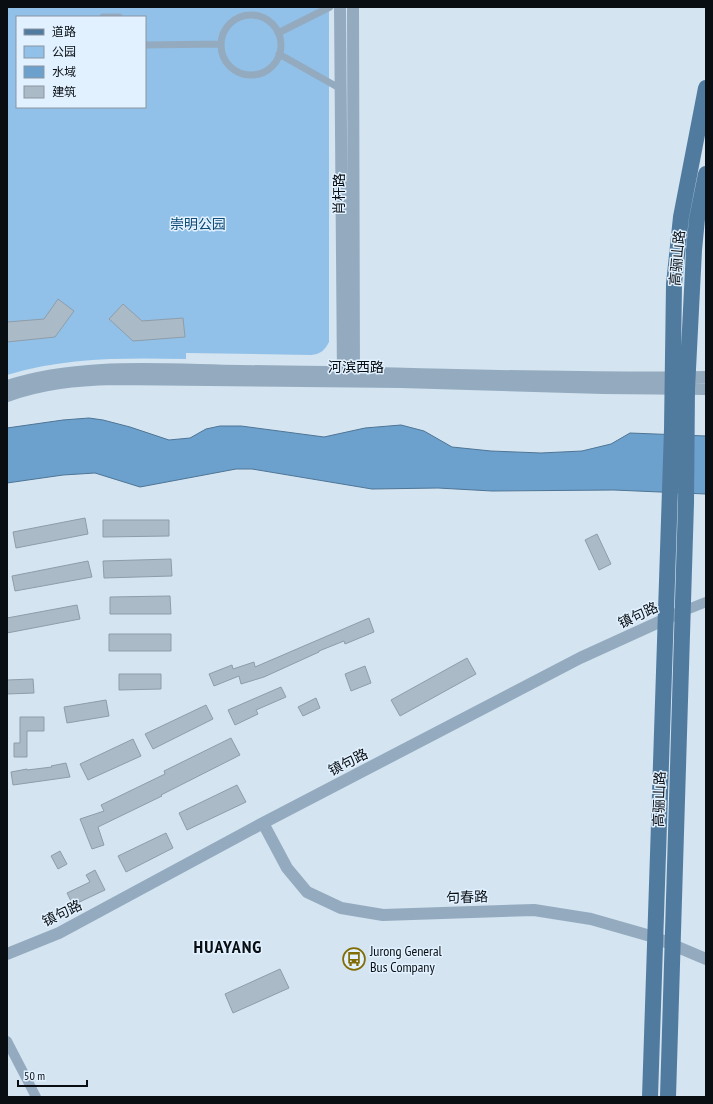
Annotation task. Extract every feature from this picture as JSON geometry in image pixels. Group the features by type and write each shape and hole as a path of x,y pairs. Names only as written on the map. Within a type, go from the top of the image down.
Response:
{"main road":[{"name":"高骊山路","path":"668,1097 686,503 680,430 676,253 682,210 706,88"},
{"name":"高骊山路","path":"680,383 697,219 706,174"},
{"name":"高骊山路","path":"650,1097 654,937 670,501 680,430"}],"street":[{"path":"278,33 330,7"},
{"name":"肖杆路","path":"340,7 348,377"},
{"name":"肖杆路","path":"348,377 353,7"},
{"path":"255,15 265,18 273,25 278,33 281,43 279,54 275,63 268,69 260,73 250,74 237,71 226,62 222,53 221,44 227,27 235,20 244,16 255,15"},
{"path":"146,45 221,44"},
{"path":"279,54 341,88"},
{"name":"河滨西路","path":"7,386 67,373 116,370 348,377"},
{"name":"河滨西路","path":"7,396 47,384 69,381 114,379 348,377 611,378 680,383 706,388"},
{"name":"河滨西路","path":"680,383 706,377"},
{"name":"镇句路","path":"7,954 60,933 262,823 580,658 706,602"},
{"name":"句春路","path":"262,823 287,868 307,892 341,908 383,915 534,910 591,919 654,937 706,959"},
{"path":"7,1041 36,1097"}],"green space":[{"name":"崇明公园","path":"7,7 329,7 329,342 324,349 320,353 311,355 186,353 186,359 96,360 29,369 7,375"}],"water":[{"path":"89,418 130,427 169,440 190,438 206,429 220,426 241,426 324,437 365,428 401,425 424,431 452,447 491,451 541,453 582,451 611,444 630,433 706,436 706,494 614,490 492,491 438,488 372,489 252,469 236,469 140,487 95,473 63,475 7,483 7,428"}],"building":[{"path":"58,299 74,311 55,337 7,342 7,322 44,319"},
{"path":"123,304 142,321 183,318 185,337 133,341 109,319"},
{"path":"85,518 88,534 16,548 13,532"},
{"path":"103,520 169,520 169,536 103,537"},
{"path":"597,534 611,564 599,570 585,540"},
{"path":"171,559 172,576 104,578 103,561"},
{"path":"88,561 92,577 15,591 12,576"},
{"path":"170,596 171,614 110,614 110,597"},
{"path":"77,605 80,619 7,633 7,618"},
{"path":"369,618 374,632 345,644 344,641 319,651 264,677 241,684 239,676 214,686 209,674 232,665 233,669 254,662 255,667"},
{"path":"109,634 171,634 171,651 109,651"},
{"path":"467,658 476,674 400,716 391,700"},
{"path":"365,666 371,683 351,691 345,674"},
{"path":"119,674 161,674 161,689 119,690"},
{"path":"33,679 34,693 7,694 7,680"},
{"path":"281,687 286,697 256,710 258,714 235,725 228,710"},
{"path":"316,698 320,708 303,716 298,707"},
{"path":"106,700 109,716 67,723 64,707"},
{"path":"206,705 213,719 153,749 145,734"},
{"path":"20,717 44,717 44,731 27,731 27,757 14,757 14,743 20,743"},
{"path":"231,738 240,755 161,795 162,796 98,827 104,845 92,849 80,819 104,811 101,805 165,774 164,771"},
{"path":"133,739 141,756 88,780 80,764"},
{"path":"66,763 70,777 13,785 11,772 52,767 51,766"},
{"path":"237,785 246,802 187,830 179,813"},
{"path":"166,833 173,848 126,872 118,856"},
{"path":"60,851 67,864 58,869 51,856"},
{"path":"95,870 105,890 73,905 67,893 90,882 86,875"},
{"path":"280,969 289,988 233,1013 225,994"}],"place":[{"name":"Jurong General Bus Company","path":"354,959"}],"district":[{"name":"HUAYANG","path":"228,947"}]}
